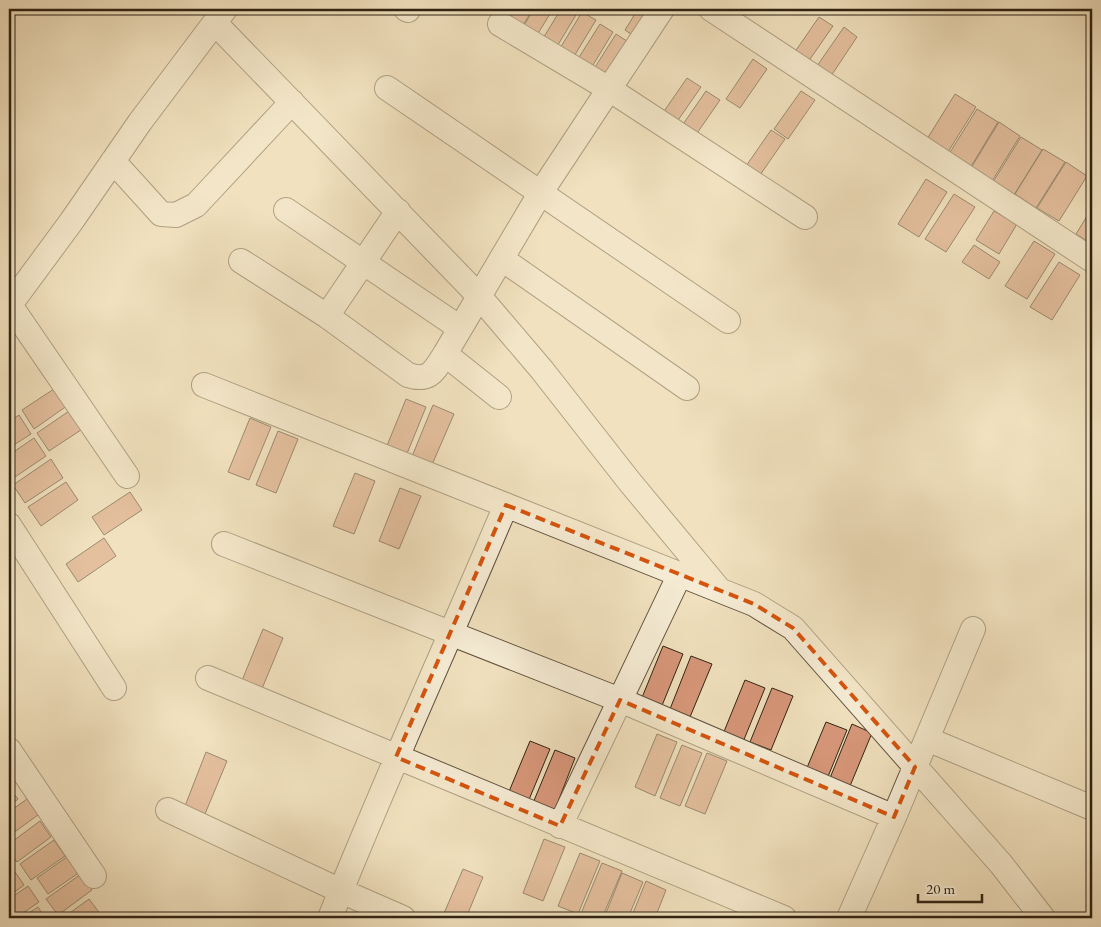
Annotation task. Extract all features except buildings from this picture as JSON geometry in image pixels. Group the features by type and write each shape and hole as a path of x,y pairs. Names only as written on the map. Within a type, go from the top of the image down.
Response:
{"street":[{"path":"241,261 328,316 408,375 419,378 428,376 434,371 445,354 541,192 662,9"},
{"path":"711,9 1092,260"},
{"path":"127,476 10,305 220,13 292,102 479,296 542,370 611,458 720,590"},
{"path":"500,24 609,89 805,217"},
{"path":"387,88 728,321"},
{"path":"113,161 160,214 176,215 196,205 292,102"},
{"path":"286,210 460,328"},
{"path":"328,316 398,211"},
{"path":"502,258 687,388"},
{"path":"445,354 499,398"},
{"path":"204,385 754,604 792,628 1001,864 1044,918"},
{"path":"330,918 396,757 452,634 506,505"},
{"path":"9,525 114,688"},
{"path":"224,544 620,700 894,817"},
{"path":"560,826 680,574"},
{"path":"849,918 973,630"},
{"path":"208,678 784,918"},
{"path":"927,738 1092,808"},
{"path":"9,750 94,876"},
{"path":"168,810 341,892 403,918"}],"highlighted area":[{"path":"506,505 754,604 793,628 915,767 894,817 620,700 560,826 396,757"}]}
